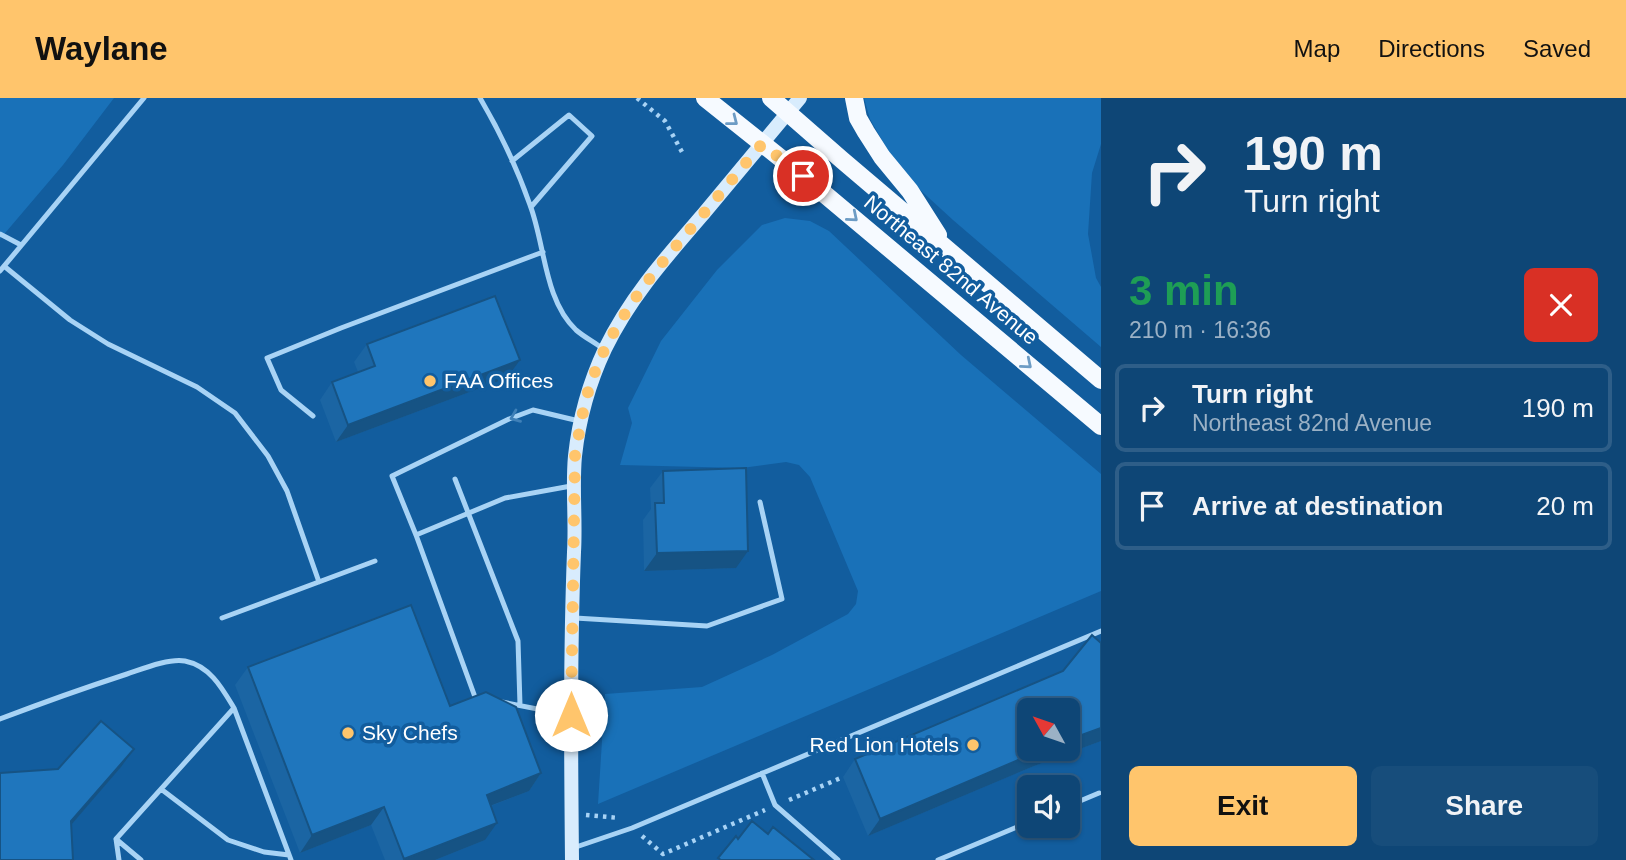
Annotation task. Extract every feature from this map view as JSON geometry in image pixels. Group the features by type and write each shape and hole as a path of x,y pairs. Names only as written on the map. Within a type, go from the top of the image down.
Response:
{"main road":[{"name":"Northeast 82nd Avenue","path":"705,98 803,176 1101,426"},
{"name":"Northeast 82nd Avenue","path":"771,98 1101,380"},
{"path":"572,854 571,618 575,548 575,456 588,391 605,349 633,300 800,98"},
{"path":"854,98 858,118 866,132 882,157 910,191 947,250"},
{"path":"1069,399 1101,435"}],"lane":[{"path":"144,98 2,268 70,320 108,344 197,387 235,413 268,456 287,491 319,582"},
{"path":"480,98 512,161 531,207 551,287 564,315 575,329 605,349"},
{"path":"512,161 569,115 592,136 531,207"},
{"path":"0,234 21,246"},
{"path":"313,416 281,390 267,358 543,252"},
{"path":"486,699 475,697 392,476 533,410 581,422"},
{"path":"455,479 517,641 520,705"},
{"path":"416,535 505,498 574,485"},
{"path":"571,618 707,626 782,599 760,502"},
{"path":"222,618 375,561"},
{"path":"572,854 1101,631"},
{"path":"0,719 65,694 159,664 184,661 206,670 219,682 234,708 290,858"},
{"path":"498,701 571,715"},
{"path":"120,860 117,839 234,708"},
{"path":"762,773 775,806 838,860"},
{"path":"161,789 228,840 290,858"},
{"path":"1080,802 1100,794"},
{"path":"939,860 1017,827"},
{"path":"117,839 141,860"}],"path":[{"path":"637,98 665,121 682,152"},
{"path":"571,813 620,818 663,854 843,777"},
{"path":"738,821 747,829"}],"shaded area":[{"path":"0,98 114,98 63,165 0,239"},
{"path":"864,98 1101,98 1101,144 1092,173 1088,234 1096,278 1101,287 1101,347 917,187 887,149 870,119"},
{"path":"785,218 810,221 829,231 961,355 1101,474 1101,591 598,804 605,694 702,687 772,655 848,614 856,604 858,591 810,477 799,465 786,462 742,468 620,465 632,423 628,408 661,341 717,270 762,225"}],"building":[{"name":"FAA Offices","path":"495,296 520,360 348,425 332,382 375,366 367,344"},
{"path":"746,468 748,551 657,553 655,503 664,503 663,471"},
{"name":"Sky Chefs","path":"411,605 450,706 486,692 516,707 541,773 487,795 497,823 404,859 384,807 312,835 248,667"},
{"name":"Red Lion Hotels","path":"1092,635 1101,643 1101,728 1080,736 1080,698 1017,698 1017,761 880,819 855,759 1063,671"},
{"path":"101,721 134,749 71,821 73,860 0,860 0,773 58,769"},
{"path":"752,821 768,834 773,827 814,860 718,858"}],"place":[{"name":"FAA Offices","path":"430,381"},
{"name":"Sky Chefs","path":"348,733"},
{"name":"Red Lion Hotels","path":"973,745"}],"route":[{"path":"571,715 575,456 588,391 605,349 633,300 658,267 762,144 803,176"}]}
